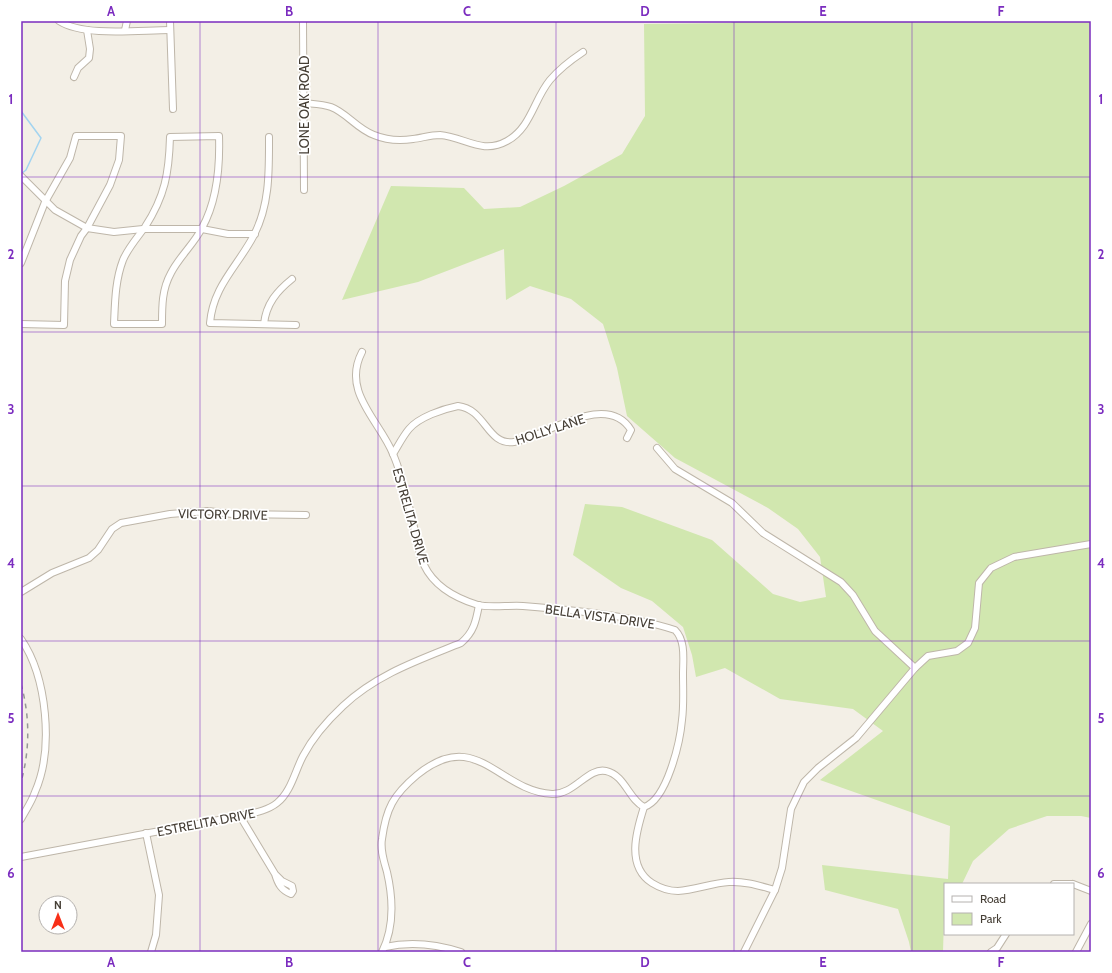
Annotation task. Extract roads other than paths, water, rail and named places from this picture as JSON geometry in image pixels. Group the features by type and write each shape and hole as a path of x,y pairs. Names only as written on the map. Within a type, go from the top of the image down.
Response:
{"street":[{"path":"59,21 68,27 87,30 170,30"},
{"path":"125,30 127,21"},
{"path":"170,21 173,109"},
{"name":"LONE OAK ROAD","path":"303,21 304,190"},
{"path":"74,77 78,68 89,58 90,49 87,30"},
{"path":"304,103 319,104 331,107 358,127 374,135 393,140 440,135 452,137 475,146 493,146 507,141 519,132 526,123 550,80 564,65 583,52"},
{"path":"21,263 45,202 70,158 76,136 121,136 117,169 110,186 81,236 70,260 65,281 64,325 21,324"},
{"path":"219,136 220,163 211,208 202,229 170,274 162,300 162,324 114,324 119,271 130,246 143,229 156,209 166,183 170,164 170,137 219,136"},
{"path":"269,137 269,180 265,209 255,234 216,294 210,323 296,325"},
{"path":"22,176 45,202 87,228 114,232 143,229 202,229 228,234 255,234"},
{"path":"264,324 272,298 280,288 292,279"},
{"name":"ESTRELITA DRIVE","path":"21,857 266,810 277,804 285,796 304,754 320,730 345,704 375,680 461,643 475,626 479,605 449,592 434,581 423,564 394,454 369,416 357,386 357,361 362,352"},
{"name":"HOLLY LANE","path":"394,454 409,428 434,414 458,406 476,413 496,439 506,442 523,440 577,418 593,415 607,415 625,422 631,430 627,438"},
{"path":"657,448 675,469 732,504 763,533 841,582 853,595 875,631 915,668"},
{"name":"VICTORY DRIVE","path":"21,592 52,573 89,558 98,550 112,529 121,523 170,514 208,511 232,514 306,515"},
{"path":"744,952 774,890 782,868 791,809 799,789 810,775 856,738 915,668 928,656 957,651 968,643 975,628 979,583 991,568 1014,557 1091,544"},
{"name":"BELLA VISTA DRIVE","path":"479,605 512,605 559,609 655,623 675,630 682,643 682,722 674,762 664,786 651,805 644,807"},
{"path":"21,638 30,652 39,680 45,724 43,766 36,792 21,819"},
{"path":"384,949 391,926 391,896 382,850 385,822 393,800 401,788 423,770 439,761 454,757 478,761 492,767 514,782 547,794 555,794 571,790 594,772 607,771 617,776 638,804 644,807 636,832 636,857 639,867 646,879 658,888 677,891 731,882 751,884 774,890"},
{"path":"240,816 275,874"},
{"path":"146,833 159,895 156,935 151,952"},
{"path":"1074,884 1091,891"},
{"path":"1076,952 1091,924"},
{"path":"991,952 997,948 1005,935"},
{"path":"384,949 400,943 415,943 446,947 461,952"}],"waterway":[{"path":"21,111 41,138 26,170 21,174"}],"railway":[{"path":"21,684 26,708 28,733 26,758 21,782"}]}
